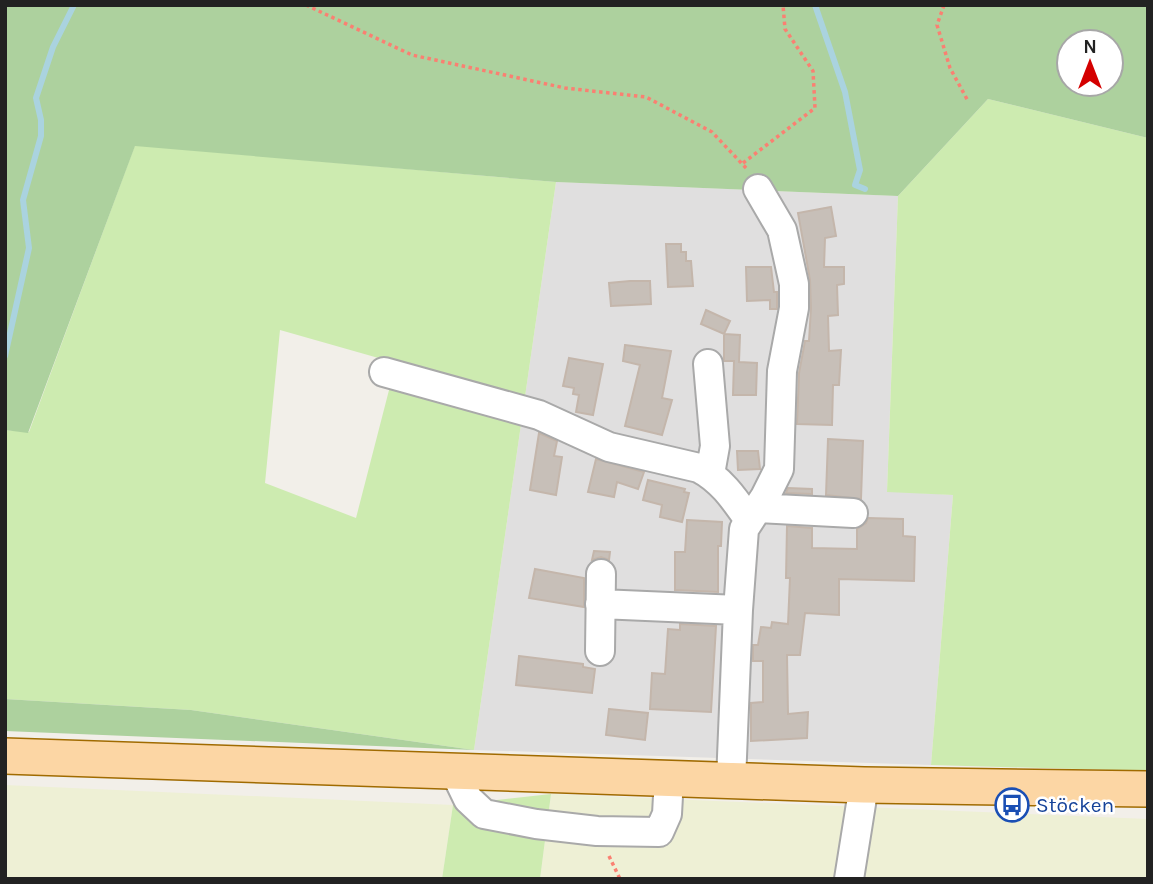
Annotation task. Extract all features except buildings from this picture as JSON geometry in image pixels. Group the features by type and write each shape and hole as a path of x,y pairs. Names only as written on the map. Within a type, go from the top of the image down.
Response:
{"main road":[{"path":"5,756 864,785 1148,789"}],"street":[{"path":"731,781 744,529 779,468 782,371 794,308 794,284 782,230 758,189"},
{"path":"708,364 715,446 710,474"},
{"path":"384,372 539,415 609,447 699,468 710,474 753,514 853,513"},
{"path":"600,651 601,574"},
{"path":"600,604 738,610"},
{"path":"454,770 468,799 484,814 536,824 597,831 659,832 667,814 669,778"},
{"path":"849,879 864,785"}],"path":[{"path":"306,5 412,55 565,88 646,97 712,132 743,163 758,189"},
{"path":"743,163 814,108 813,72 785,29 783,5"},
{"path":"944,5 937,24 950,68 968,101"}],"shaded area":[{"path":"556,182 898,196 887,491 953,495 931,765 474,750"}],"green space":[{"path":"5,5 1148,5 1148,138 988,99 898,196 556,182 135,146 28,433 5,430"},
{"path":"988,99 1148,138 1148,771 931,765 953,495 887,492 898,196"},
{"path":"135,145 556,182 474,750 191,710 5,699 5,430 29,432","holes":["280,330 396,363 356,518 265,483"]},
{"path":"5,699 191,710 474,750 5,731"},
{"path":"5,785 453,805 442,879 5,879"},
{"path":"551,794 1148,819 1148,879 540,879"},
{"path":"551,794 540,879 442,879 453,805"}],"waterway":[{"path":"5,356 29,248 23,200 41,136 36,98 53,47 74,5"},
{"path":"815,5 845,92 860,170 855,185 865,189"}],"place":[{"name":"Stöcken","path":"1012,805"}]}
